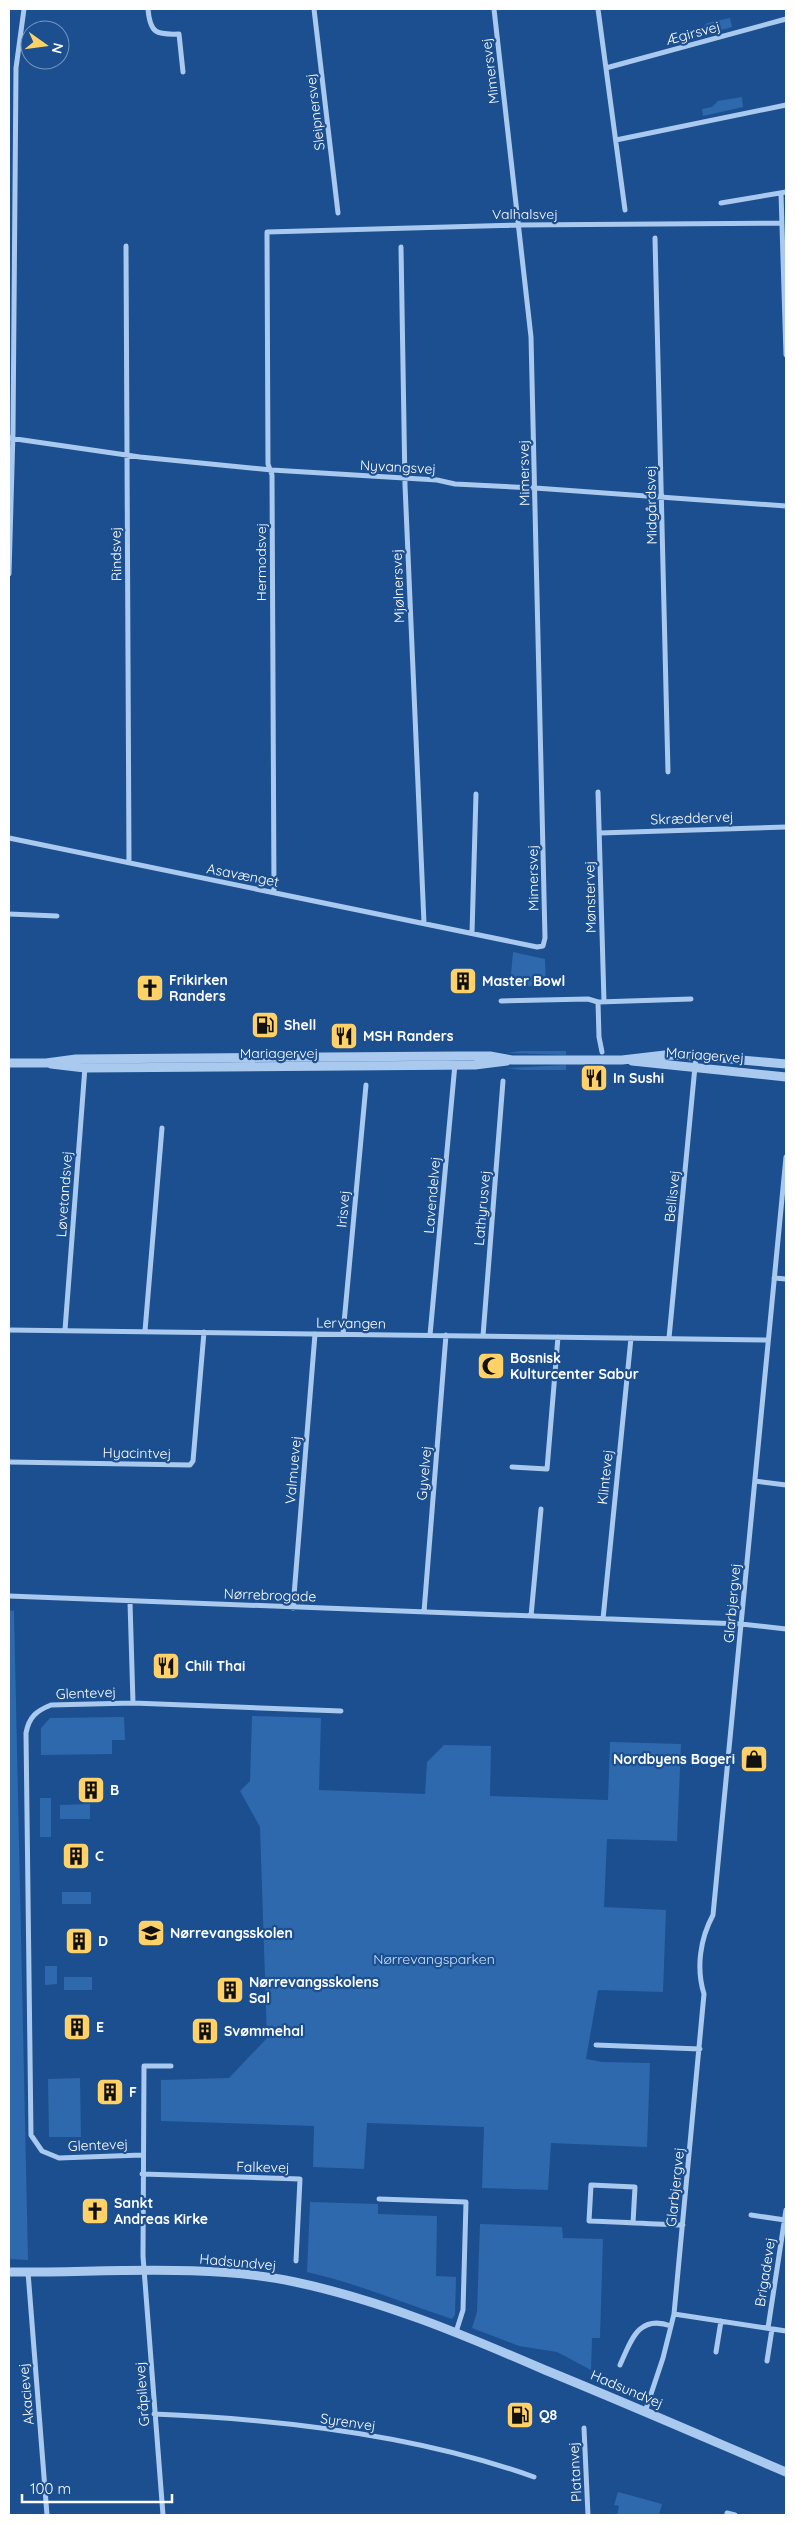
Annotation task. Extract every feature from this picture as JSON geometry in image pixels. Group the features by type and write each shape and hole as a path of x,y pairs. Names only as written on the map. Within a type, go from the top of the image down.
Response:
{"street":[{"path":"9,574 16,68 24,9"},
{"path":"148,9 149,23 154,31 162,35 179,34 182,72"},
{"name":"Sleipnersvej","path":"314,9 338,213"},
{"name":"Mimersvej","path":"494,9 531,337 546,938"},
{"path":"598,9 625,210"},
{"name":"Ægirsvej","path":"606,68 786,19"},
{"path":"616,140 786,105"},
{"path":"721,203 783,193 782,223 786,356"},
{"name":"Valhalsvej","path":"267,232 519,225 782,223"},
{"name":"Hermodsvej","path":"267,232 268,464 272,470 274,893"},
{"name":"Midgårdsvej","path":"655,238 668,772"},
{"name":"Rindsvej","path":"126,246 126,456 130,664 129,863"},
{"name":"Mjølnersvej","path":"401,247 405,479 424,923"},
{"name":"Nyvangsvej","path":"11,438 126,456 272,470 786,506"},
{"name":"Mønstervej","path":"598,792 601,1002 599,1037 602,1052"},
{"path":"472,933 476,794"},
{"name":"Skræddervej","path":"600,833 786,827"},
{"name":"Asavænget","path":"9,838 537,947 543,946 546,938"},
{"path":"9,914 57,916"},
{"path":"501,1000 588,999 601,1002 691,999"},
{"name":"Mariagervej","path":"622,1060 665,1055 786,1064"},
{"name":"Bellisvej","path":"669,1338 696,1056"},
{"name":"Mariagervej","path":"9,1064 46,1063 65,1067 85,1063 455,1061 498,1064 512,1060 622,1060 786,1077"},
{"name":"Lavendelvej","path":"430,1335 455,1061"},
{"name":"Løvetandsvej","path":"65,1330 85,1063"},
{"name":"Lathyrusvej","path":"483,1336 503,1081"},
{"name":"Irisvej","path":"343,1334 366,1085"},
{"path":"145,1331 162,1128"},
{"name":"Glarbjergvej","path":"645,2412 674,2314 704,1994 698,1977 705,1931 713,1915 786,1157"},
{"path":"774,1278 786,1279"},
{"name":"Lervangen","path":"9,1330 768,1340"},
{"name":"Hyacintvej","path":"9,1462 190,1465 194,1461 204,1332"},
{"name":"Valmuevej","path":"293,1608 315,1334"},
{"name":"Gyvelvej","path":"424,1612 446,1336"},
{"path":"512,1466 546,1470 558,1337"},
{"name":"Klintevej","path":"603,1619 630,1338"},
{"path":"755,1481 786,1485"},
{"path":"531,1616 541,1509"},
{"name":"Nørrebrogade","path":"9,1596 741,1624 786,1629"},
{"name":"Glentevej","path":"130,1602 134,1703 51,1705 41,1709 28,1722 26,1733 31,2135 42,2151 59,2158 142,2155"},
{"path":"134,1703 341,1711"},
{"path":"596,2045 700,2049"},
{"name":"Glentevej","path":"145,2272 143,2256 142,2174 144,2066 171,2066"},
{"name":"Falkevej","path":"142,2174 300,2179 296,2262"},
{"path":"633,2223 635,2187 590,2185 589,2221 633,2223 683,2225"},
{"path":"379,2199 466,2202 464,2310 456,2332"},
{"name":"Brigadevej","path":"767,2361 770,2328 784,2243 786,2210"},
{"name":"Brigadevej","path":"751,2214 785,2220"},
{"name":"Hadsundvej","path":"9,2272 145,2272 255,2276 295,2282 388,2308 456,2332 786,2472"},
{"name":"Akacievej","path":"28,2272 47,2515"},
{"name":"Gråpilevej","path":"145,2272 154,2414 163,2515"},
{"name":"Brigadevej","path":"674,2314 786,2331"},
{"path":"716,2352 721,2321"},
{"path":"620,2365 634,2335 641,2328 650,2323 660,2322 671,2326"},
{"name":"Syrenvej","path":"154,2414 236,2417 379,2438 489,2461 534,2477"},
{"name":"Platanvej","path":"584,2428 588,2515"},
{"path":"727,2513 735,2515"}],"green space":[{"path":"730,18 732,27 690,39 690,33 700,30 707,23"},
{"path":"742,97 743,107 703,116 702,109 712,107 718,101"},
{"path":"513,952 545,959 546,986 510,986"},
{"path":"566,1051 566,1055 506,1053"},
{"path":"566,1065 566,1070 506,1068"},
{"path":"9,1610 14,1611 28,2260 9,2259"},
{"name":"Nørrevangsparken","path":"252,1716 321,1718 319,1790 425,1794 427,1762 444,1745 491,1746 490,1796 608,1800 610,1742 681,1744 677,1841 607,1839 604,1907 666,1910 663,1992 598,1990 586,2059 602,2062 650,2063 647,2147 551,2143 548,2190 482,2188 484,2127 367,2123 364,2169 313,2167 314,2126 161,2121 161,2080 229,2078 267,2038 260,1827 240,1791 250,1781"},
{"path":"124,1717 125,1740 112,1740 112,1754 41,1755 41,1728 50,1718"},
{"path":"40,1798 51,1798 51,1837 40,1837"},
{"path":"90,1804 90,1819 60,1819 60,1805"},
{"path":"62,1892 91,1892 91,1904 62,1904"},
{"path":"45,1966 57,1966 57,1984 45,1985"},
{"path":"64,1977 92,1977 92,1990 64,1990"},
{"path":"80,2078 81,2137 49,2137 48,2079"},
{"path":"310,2202 378,2204 378,2214 437,2216 436,2276 456,2277 455,2315 452,2319 361,2287 307,2272"},
{"path":"480,2224 562,2227 563,2238 603,2239 600,2338 592,2338 591,2370 557,2352 519,2346 472,2328 477,2312"},
{"path":"618,2492 662,2504 659,2515 617,2515 619,2506 614,2505"}],"place":[{"name":"Master Bowl","path":"463,981"},
{"name":"Frikirken Randers","path":"150,988"},
{"name":"Shell","path":"265,1025"},
{"name":"MSH Randers","path":"344,1036"},
{"name":"In Sushi","path":"594,1078"},
{"name":"Bosnisk Kulturcenter Sabur","path":"491,1366"},
{"name":"Chili Thai","path":"166,1666"},
{"name":"Nordbyens Bageri","path":"754,1759"},
{"name":"B","path":"91,1790"},
{"name":"C","path":"76,1856"},
{"name":"Nørrevangsskolen","path":"151,1933"},
{"name":"D","path":"79,1941"},
{"name":"Nørrevangsskolens Sal","path":"230,1990"},
{"name":"E","path":"77,2027"},
{"name":"Svømmehal","path":"205,2031"},
{"name":"F","path":"110,2092"},
{"name":"Sankt Andreas Kirke","path":"95,2211"},
{"name":"Q8","path":"520,2415"}]}
